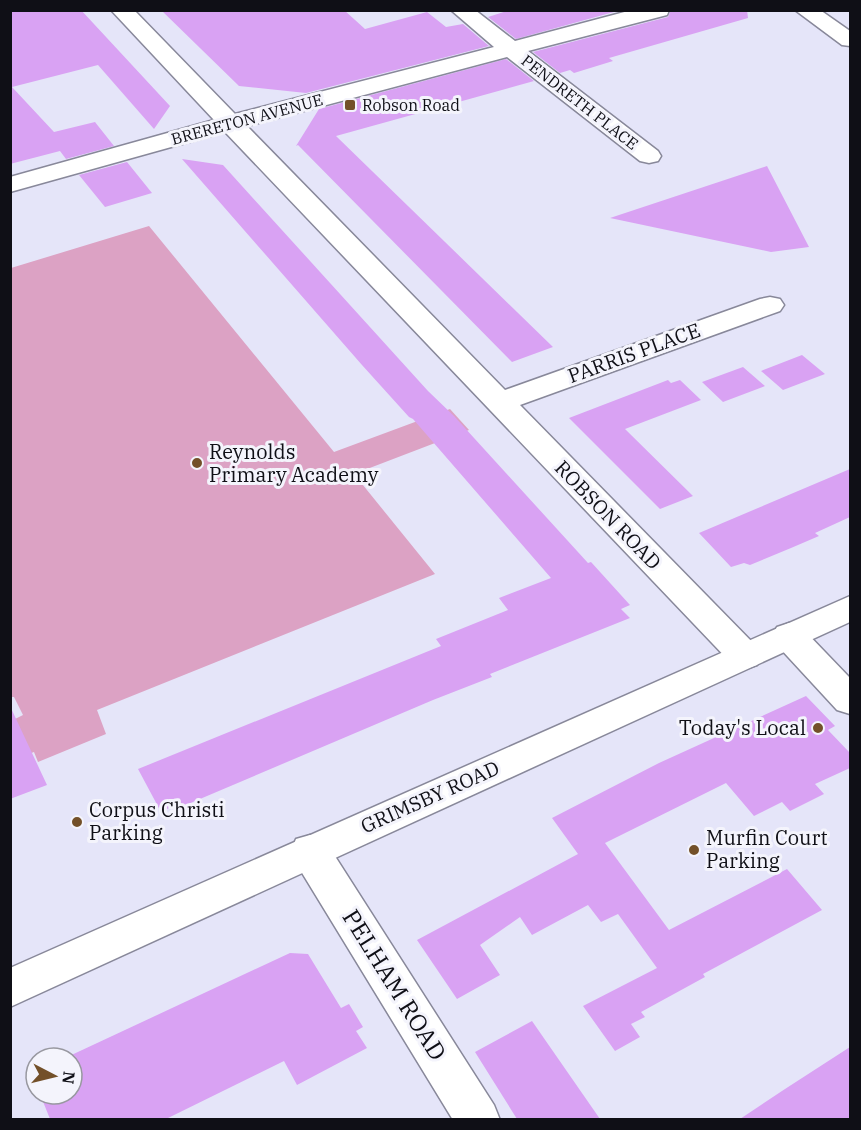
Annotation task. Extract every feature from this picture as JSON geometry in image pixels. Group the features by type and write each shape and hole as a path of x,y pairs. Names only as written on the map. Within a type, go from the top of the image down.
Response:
{"street":[{"name":"ROBSON ROAD","path":"121,10 746,656"},
{"name":"PENDRETH PLACE","path":"461,10 649,156"},
{"name":"BRERETON AVENUE","path":"10,185 230,123 658,10"},
{"path":"805,10 850,40"},
{"name":"PARRIS PLACE","path":"499,402 770,304"},
{"name":"GRIMSBY ROAD","path":"10,988 850,608"},
{"path":"789,636 850,700"},
{"name":"PELHAM ROAD","path":"310,851 478,1119"}],"shaded area":[{"name":"Reynolds Primary Academy","path":"149,226 334,452 450,409 469,430 354,474 435,574 97,710 106,734 38,762 34,752 18,758 11,721 23,715 14,697 11,697 11,268"}],"building":[{"path":"10,10 81,10 170,106 154,129 98,65 12,87 54,132 95,122 114,146 66,159 60,151 10,164"},
{"path":"161,10 344,10 365,29 427,12 446,27 463,24 489,46 306,93 239,86"},
{"path":"510,10 621,10 516,39 488,17"},
{"path":"671,10 747,10 748,18 609,58 613,61 574,73 570,70 560,73 533,52 668,17"},
{"path":"506,59 534,81 336,136 553,347 512,362 298,145 296,146 319,109"},
{"path":"182,159 223,165 428,391 630,605 621,609 630,618 490,674 492,677 174,810 173,806 161,812 138,769 441,646 436,639 508,610 499,598 551,578"},
{"path":"127,162 152,193 105,207 79,175"},
{"path":"767,166 809,247 771,252 610,218"},
{"path":"802,355 825,374 783,390 761,371"},
{"path":"743,367 765,386 723,402 702,382"},
{"path":"668,380 671,383 680,380 701,400 625,429 693,496 660,509 569,418"},
{"path":"850,469 850,517 815,533 819,536 791,548 750,565 744,563 731,567 699,533"},
{"path":"806,696 835,726 828,730 850,753 850,768 815,784 824,794 790,811 782,802 754,816 726,783 605,843 669,930 787,869 822,910 703,974 705,977 641,1012 645,1017 631,1024 640,1037 615,1051 583,1006 657,968 618,914 601,922 588,905 532,935 520,917 480,945 500,975 457,999 417,940 578,854 552,818 659,763"},
{"path":"10,706 47,785 10,799"},
{"path":"290,953 308,954 341,1008 349,1004 363,1027 356,1031 367,1048 297,1085 284,1061 166,1119 50,1119 45,1106 84,1106 84,1049"},
{"path":"532,1021 600,1119 517,1119 475,1052"},
{"path":"850,1047 850,1119 740,1119 785,1089"}],"place":[{"name":"Robson Road","path":"350,105"},
{"name":"Reynolds Primary Academy","path":"197,463"},
{"name":"Today's Local","path":"818,728"},
{"name":"Corpus Christi Parking","path":"77,822"},
{"name":"Murfin Court Parking","path":"694,850"}]}
